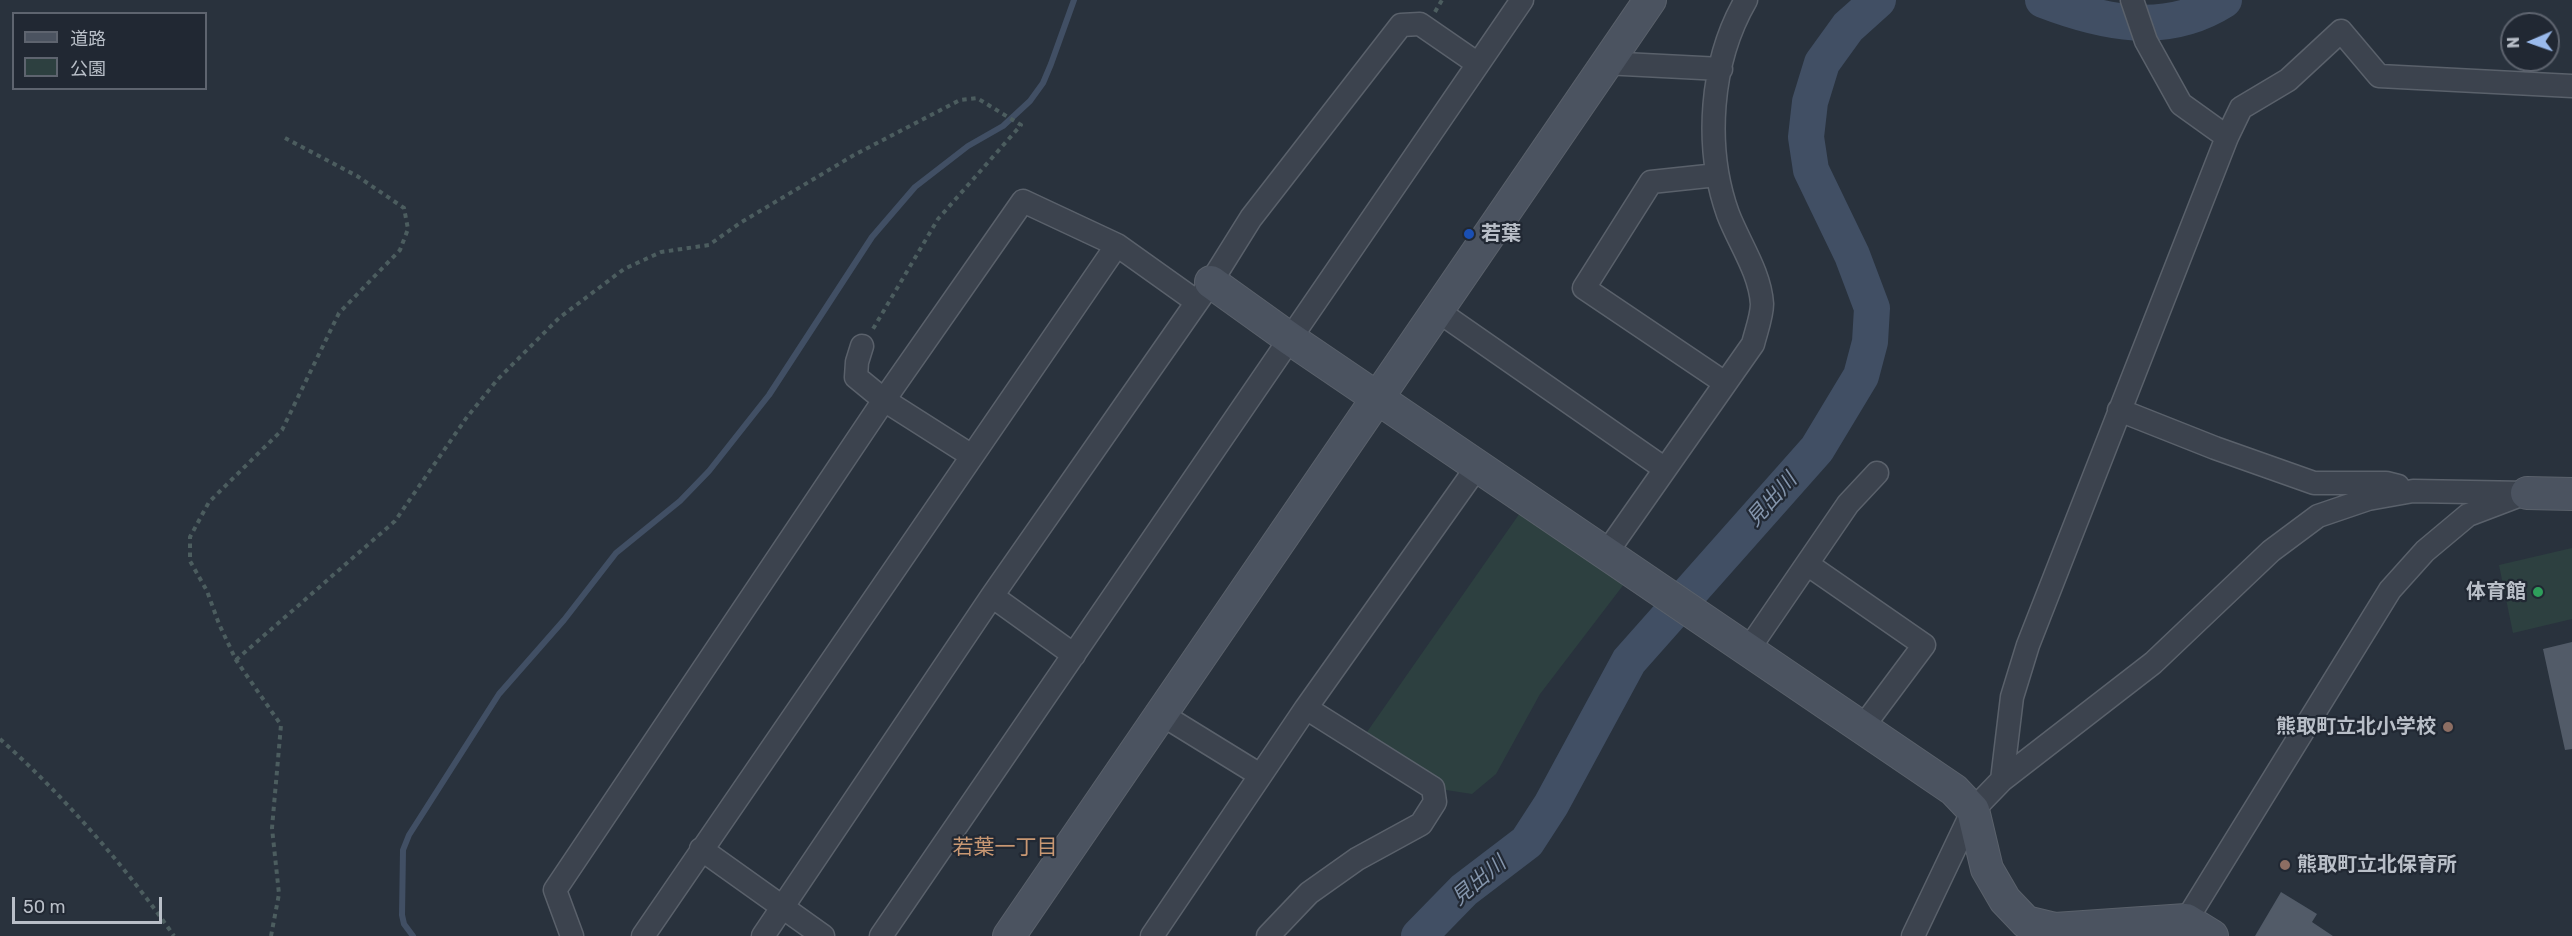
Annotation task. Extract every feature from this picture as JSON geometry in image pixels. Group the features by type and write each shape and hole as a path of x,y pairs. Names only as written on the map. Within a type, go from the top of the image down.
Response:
{"street":[{"path":"881,936 1522,0"},
{"path":"1009,936 1379,398 1604,63 1650,0"},
{"path":"1607,552 1753,344 1762,306 1758,282 1728,214 1717,175 1714,150 1714,110 1721,69 1738,14 1746,0"},
{"path":"2132,0 2146,41 2181,104 2226,137"},
{"path":"763,936 992,596 1204,292 1251,218 1401,25 1420,24 1478,64"},
{"path":"2002,780 2012,697 2028,645 2226,137 2241,108 2288,80 2341,31 2379,76 2572,86"},
{"path":"1604,63 1721,69"},
{"path":"1717,175 1652,182 1584,288 1725,383"},
{"path":"572,936 555,890 884,400 1023,201 1118,245 1289,338 1954,790 1973,810 1987,869 2005,900 2026,922 2055,929 2181,928 2212,936"},
{"path":"643,936 1118,245"},
{"path":"1438,311 1665,469"},
{"path":"862,346 857,362 856,377 884,400 972,456"},
{"path":"2119,410 2215,448 2314,483 2386,483 2414,491"},
{"path":"1152,936 1306,708 1478,467"},
{"path":"1748,650 1848,504 1877,472"},
{"path":"1913,936 1973,810 2002,780 2153,663 2271,551 2318,516 2368,499 2414,491 2572,494"},
{"path":"2181,928 2390,590 2425,551 2468,514 2527,493"},
{"path":"1807,564 1924,645 1862,728"},
{"path":"992,596 1074,655"},
{"path":"1268,936 1309,893 1357,859 1421,824 1435,802 1434,788 1306,708"},
{"path":"1161,714 1260,775"},
{"path":"701,849 823,936"}],"path":[{"path":"236,660 395,521 467,417 498,379 559,318 624,269 661,252 710,245 740,223 854,154 960,100 977,98 1021,125 938,219 862,346"},
{"path":"271,936 279,894 272,828 281,725 236,660 207,591 190,561 190,537 209,502 282,430 339,313 400,250 408,229 404,208 357,176 285,138"},
{"path":"0,739 32,767 122,867 174,936"}],"green space":[{"path":"1529,500 1634,571 1540,694 1496,774 1472,794 1433,788 1360,742"},
{"name":"体育館","path":"2572,548 2572,619 2513,633 2499,565"}],"building":[{"path":"2572,642 2572,749 2565,750 2543,649"},
{"path":"2281,892 2317,914 2312,922 2333,936 2255,936"}],"waterway":[{"path":"413,936 404,924 402,915 403,850 409,835 499,694 564,620 616,553 680,501 709,471 769,395 872,237 915,187 968,146 1003,126 1030,101 1043,83 1074,0"},
{"name":"見出川","path":"1419,936 1464,890 1527,842 1551,805 1629,661 1817,449 1861,376 1870,342 1872,308 1852,255 1811,170 1806,137 1810,102 1822,63 1848,27 1878,0"},
{"name":"見出川","path":"2043,0 2088,15 2134,22 2180,19 2202,12 2224,0"}],"place":[{"name":"若葉","path":"1469,234"},
{"name":"体育館","path":"2538,592"},
{"name":"熊取町立北小学校","path":"2448,727"},
{"name":"熊取町立北保育所","path":"2285,865"}],"district":[{"name":"若葉一丁目","path":"1005,848"}]}
